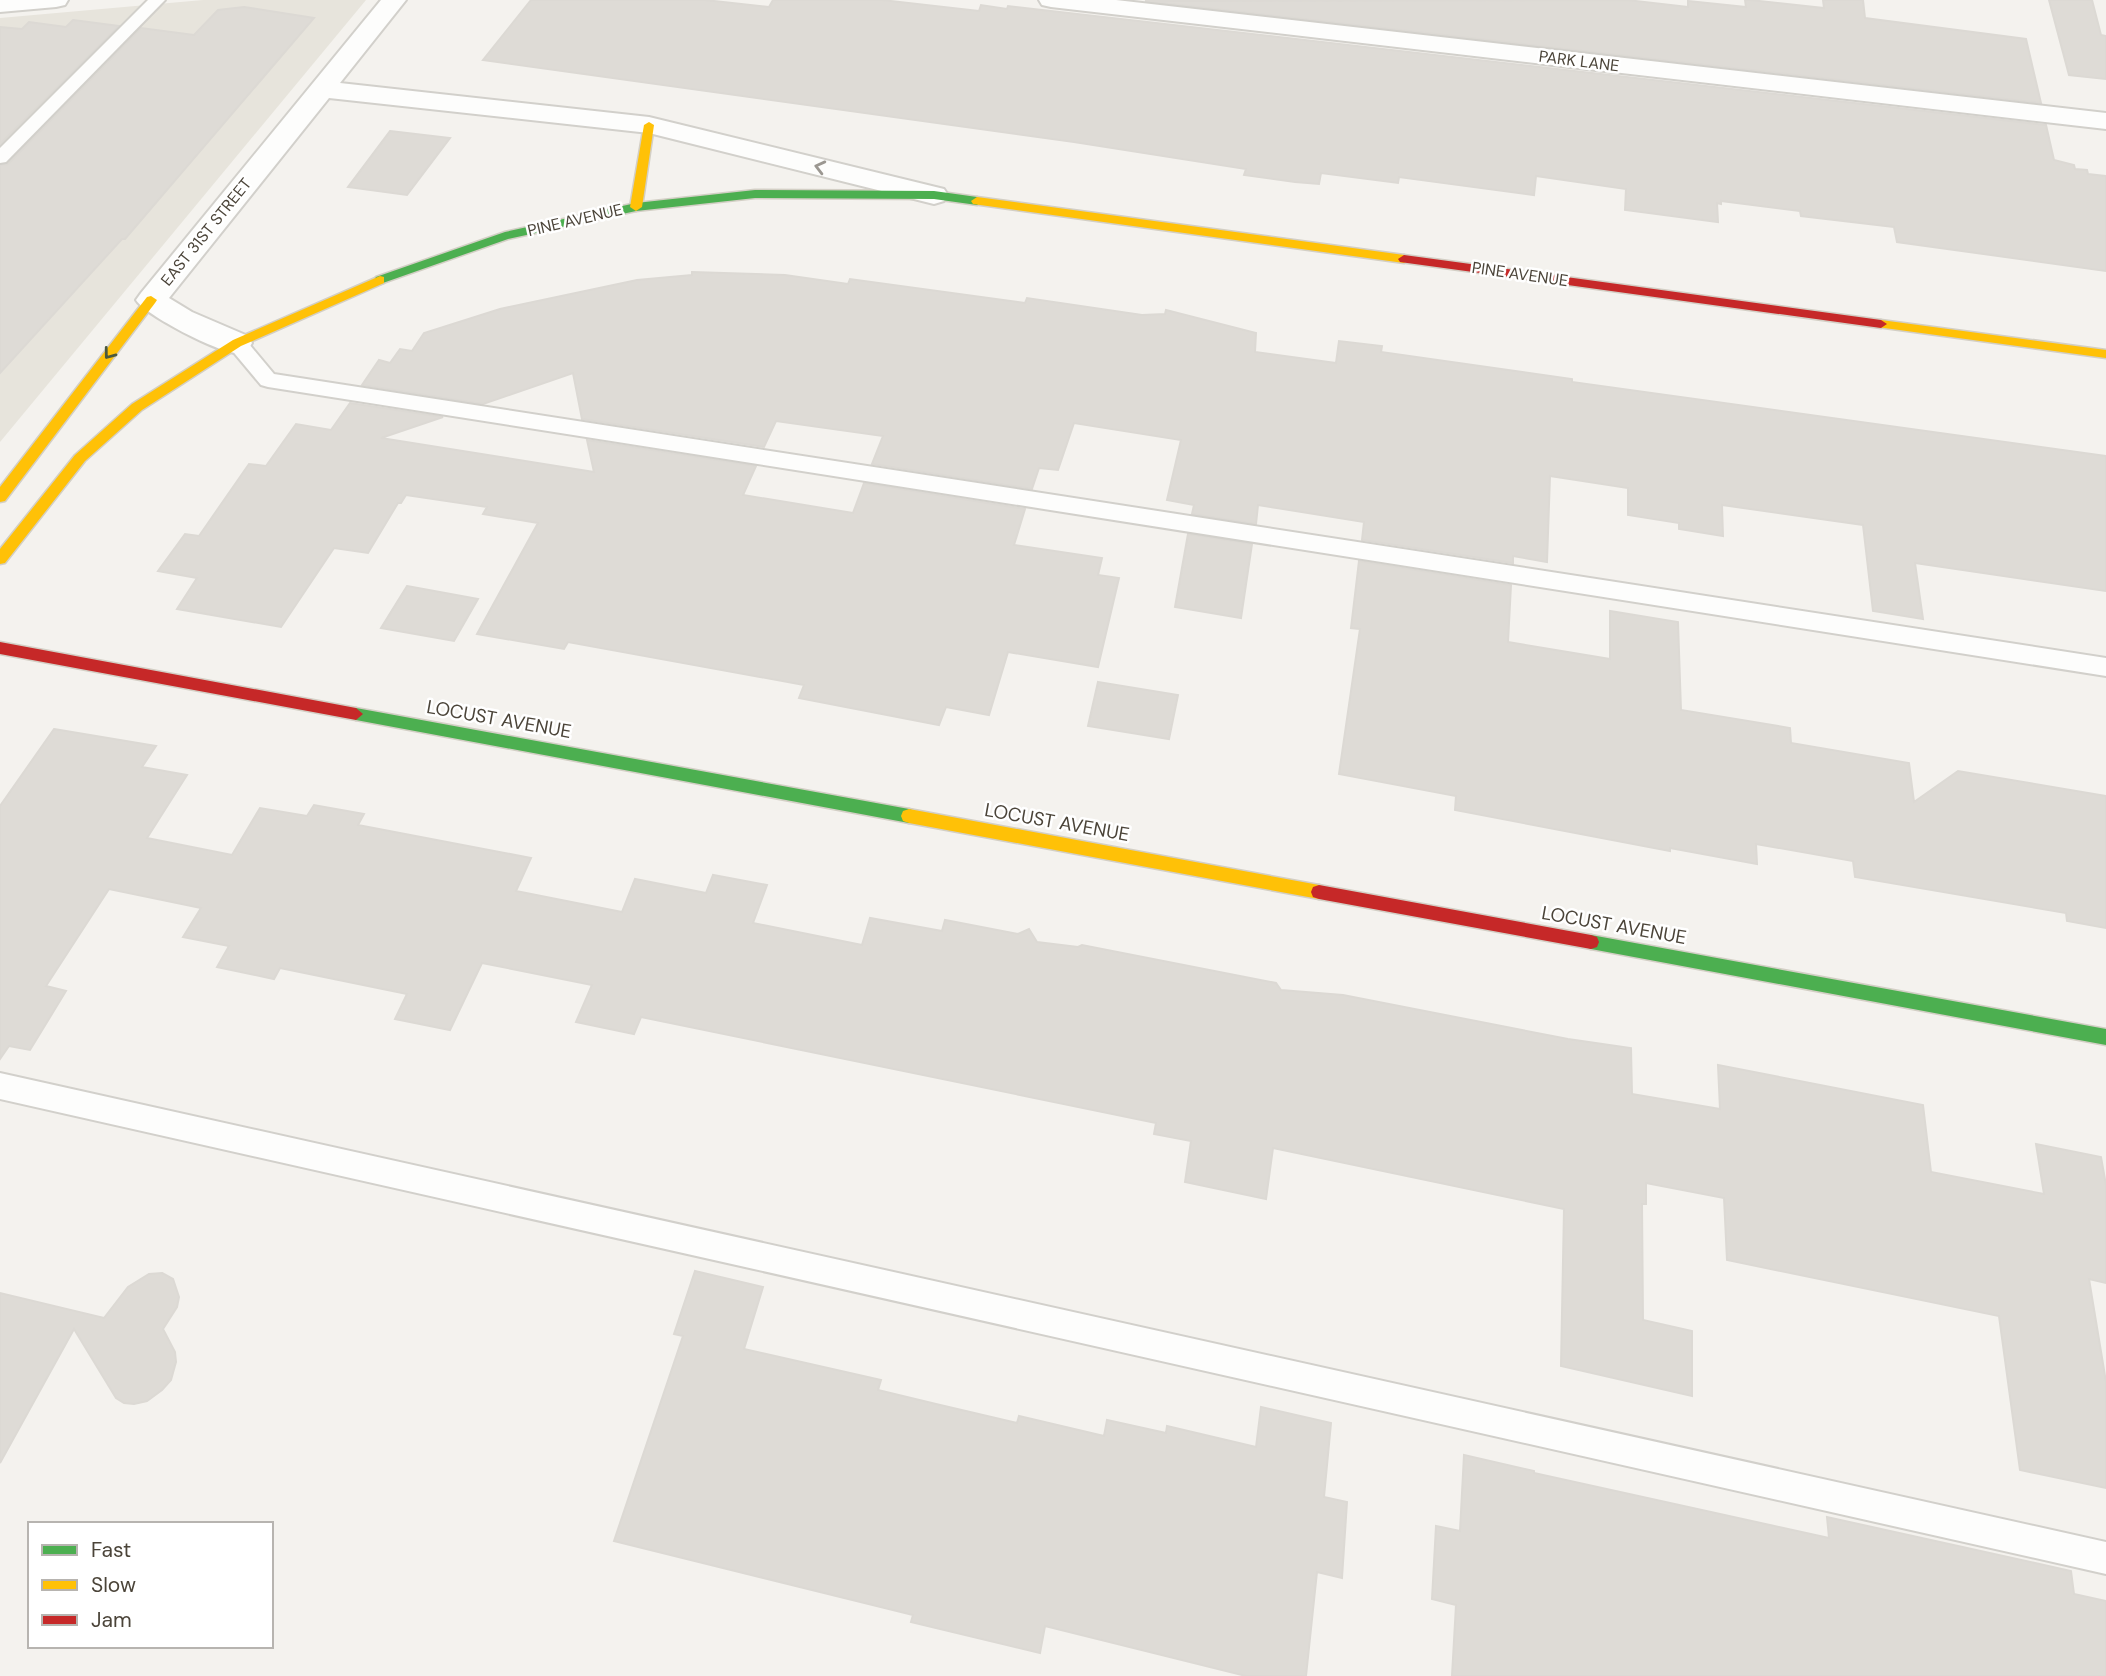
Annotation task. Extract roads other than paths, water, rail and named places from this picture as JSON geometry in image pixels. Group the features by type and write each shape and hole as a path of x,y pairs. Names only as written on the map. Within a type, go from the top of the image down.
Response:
{"street":[{"path":"0,5 56,0"},
{"name":"EAST 31ST STREET","path":"237,344 181,319 151,300 394,0"},
{"name":"PARK LANE","path":"1051,0 2106,121"},
{"name":"PINE AVENUE","path":"320,89 649,125 934,195 2106,354"},
{"path":"636,206 649,125"},
{"name":"PINE AVENUE","path":"237,344 373,283 505,236 636,206 755,194 934,195"},
{"path":"0,497 151,300"},
{"path":"0,559 80,458 137,407 237,344"},
{"name":"LOCUST AVENUE","path":"0,648 2106,1037"}],"lane":[{"path":"0,158 157,0"},
{"path":"237,344 268,380 2106,667"},
{"path":"0,1086 2106,1558"}]}
